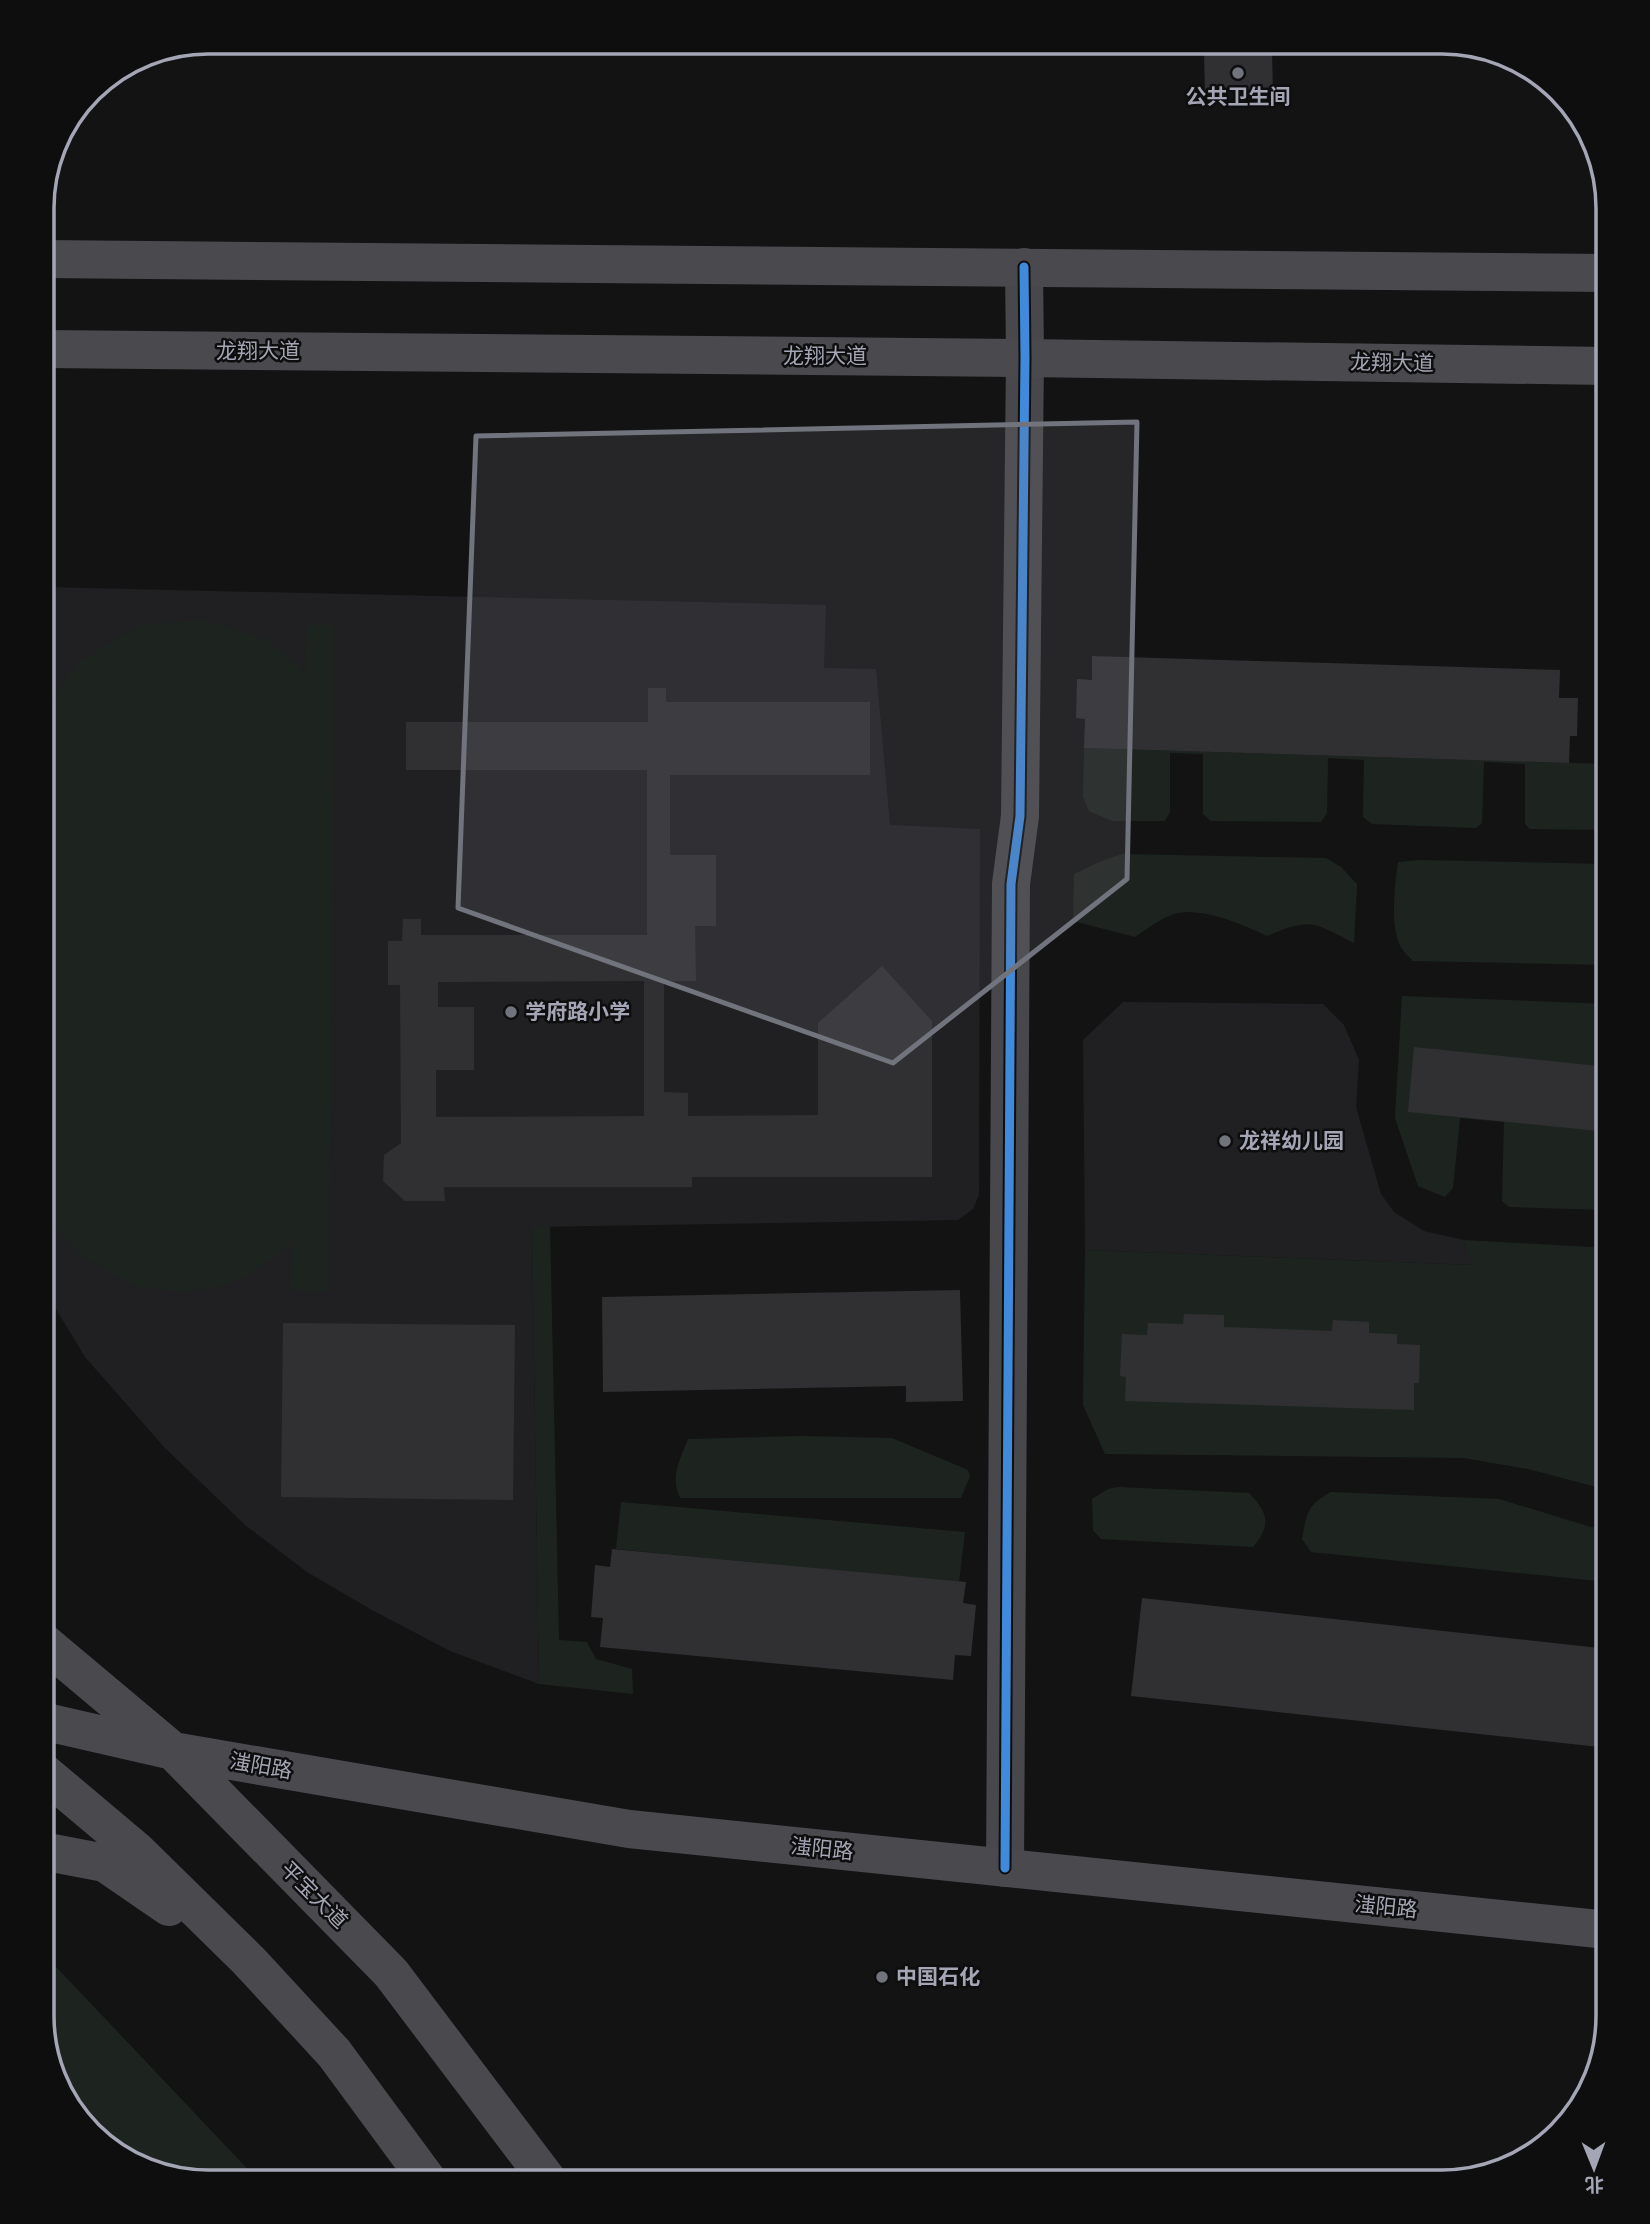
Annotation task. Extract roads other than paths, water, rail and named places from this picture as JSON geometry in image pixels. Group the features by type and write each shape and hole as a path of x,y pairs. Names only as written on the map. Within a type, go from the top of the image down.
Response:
{"main road":[{"path":"55,259 1596,273"},
{"name":"龙翔大道","path":"55,349 1596,366"},
{"name":"平宝大道","path":"54,1651 173,1752 391,1973 540,2170"},
{"name":"滍阳路","path":"54,1724 173,1752 629,1829 1596,1929"},
{"path":"54,1782 137,1851 249,1961 334,2053 420,2170"},
{"path":"54,1853 105,1863 249,1961"}],"street":[{"path":"1005,1868 1011,884 1020,816 1024,267"}],"place":[{"name":"公共卫生间","path":"1238,73"},
{"name":"学府路小学","path":"511,1012"},
{"name":"龙祥幼儿园","path":"1225,1141"},
{"name":"中国石化","path":"882,1977"}]}
